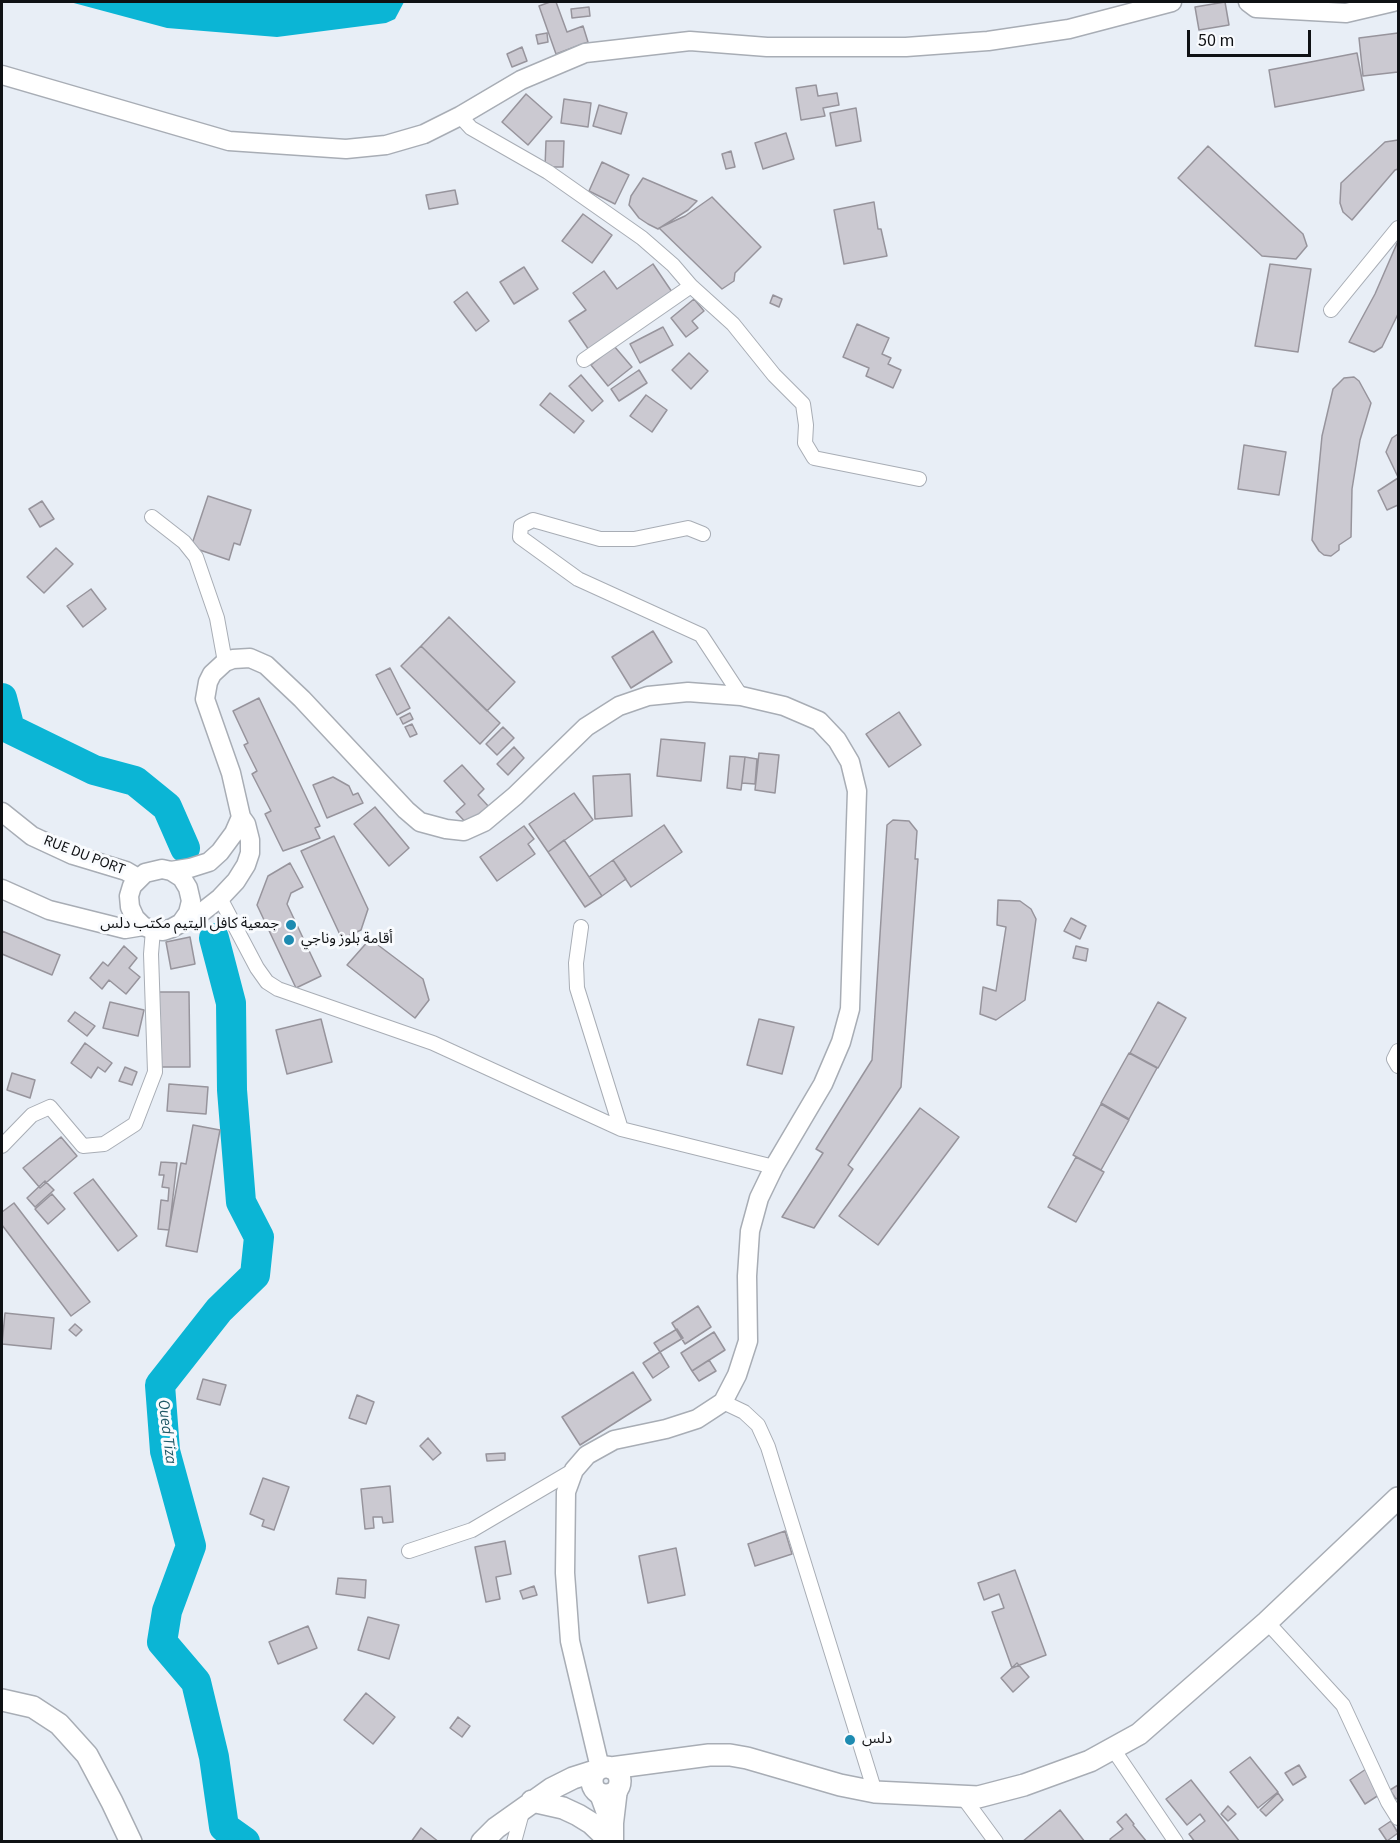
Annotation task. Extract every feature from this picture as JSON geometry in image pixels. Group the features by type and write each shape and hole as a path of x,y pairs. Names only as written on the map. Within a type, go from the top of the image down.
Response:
{"main road":[{"path":"2,75 229,141 346,148 386,145 424,134 521,80 585,53 690,41 778,47 906,47 988,41 1069,29 1172,2"},
{"path":"1248,2 1256,8 1346,13 1393,2"},
{"path":"2,889 50,910 125,928 172,928 197,916 220,898 236,881 250,853 246,824 241,817 231,773 205,699 207,682 212,674 232,659 250,658 266,665 302,699 406,810 420,822 446,829 464,831 484,822 515,796 586,727 619,706 648,696 688,692 741,696 784,706 819,721 837,740 850,762 856,791 850,1009 841,1042 823,1084 774,1167 759,1198 750,1231 747,1276 748,1341 737,1375 723,1402 697,1419 614,1440 587,1455 574,1470 566,1492 565,1573 570,1641 605,1780 613,1839"},
{"name":"RUE DU PORT","path":"2,812 32,836 73,855 126,871 138,878"},
{"path":"97,922 116,912 129,896 138,878 153,870 171,871 209,862 220,852 234,833 241,817"},
{"path":"171,871 182,878 188,888 190,901 188,913 180,923"},
{"path":"129,896 130,908 135,918 148,928"},
{"path":"482,1842 532,1801 637,1772 656,1763 709,1755 747,1758 840,1785 875,1792 963,1797 978,1797 1024,1785 1090,1761 1139,1734 1267,1622 1398,1498"},
{"path":"2,1700 33,1707 59,1724 87,1755 130,1842"},
{"path":"532,1801 563,1808 578,1815 613,1839"}],"street":[{"path":"460,116 471,128 548,172 642,238 673,265 691,286 733,324 774,375 803,404 806,425 805,442 814,458 919,478"},
{"path":"1331,310 1398,228"},
{"path":"584,360 691,286"},
{"path":"152,517 184,542 196,557 218,618 225,662"},
{"path":"703,534 688,528 634,539 600,539 533,520 521,526 520,537 578,579 701,635 741,696"},
{"path":"220,898 257,968 267,982 278,988 433,1043 621,1129 774,1167"},
{"path":"581,927 576,963 577,988 621,1129"},
{"path":"2,1146 32,1115 50,1107 83,1146 104,1144 135,1124 155,1072 148,928"},
{"path":"1398,1051 1394,1059 1398,1066"},
{"path":"723,1402 744,1412 758,1425 768,1447 875,1792"},
{"path":"409,1551 472,1530 574,1470"},
{"path":"1267,1622 1343,1705 1388,1802 1398,1818"},
{"path":"1113,1749 1176,1842"},
{"path":"963,1797 996,1842"},
{"path":"514,1842 532,1801"}],"water":[{"path":"70,2 404,2 395,19 386,23 277,37 167,28"}],"building":[{"path":"556,2 567,32 583,26 588,42 556,54 539,6"},
{"path":"1225,2 1229,25 1199,30 1195,7"},
{"path":"589,7 590,16 572,18 571,9"},
{"path":"547,33 548,42 538,44 536,35"},
{"path":"1398,33 1398,72 1363,76 1359,38"},
{"path":"522,47 527,61 512,67 507,54"},
{"path":"1357,53 1364,90 1275,107 1269,70"},
{"path":"816,85 818,96 837,93 839,105 823,108 825,116 801,120 796,88"},
{"path":"526,94 552,117 528,145 502,122"},
{"path":"564,99 591,103 588,127 561,123"},
{"path":"599,105 627,113 621,134 593,126"},
{"path":"856,108 861,141 836,146 830,113"},
{"path":"786,133 794,159 763,169 755,143"},
{"path":"1398,140 1398,169 1352,220 1343,212 1340,203 1341,183 1385,142"},
{"path":"546,141 564,141 563,167 545,167"},
{"path":"1208,146 1303,234 1307,246 1296,259 1262,256 1178,178"},
{"path":"731,151 735,167 726,169 722,154"},
{"path":"602,162 629,175 615,204 589,191"},
{"path":"643,178 697,201 688,210 658,229 639,218 629,205 631,196"},
{"path":"455,190 458,204 429,209 426,195"},
{"path":"712,197 761,247 735,273 734,281 722,289 659,228 685,216"},
{"path":"874,202 878,229 881,229 887,256 844,264 834,210"},
{"path":"583,214 612,235 592,263 562,241"},
{"path":"1398,241 1398,314 1382,347 1374,352 1349,342 1375,294"},
{"path":"653,264 672,292 589,350 569,321 586,310 573,293 604,271 617,289"},
{"path":"1270,264 1311,269 1298,352 1255,346"},
{"path":"524,267 538,289 514,304 500,282"},
{"path":"467,292 489,321 476,331 454,302"},
{"path":"773,295 782,299 779,307 770,303"},
{"path":"694,299 704,311 692,321 698,328 686,337 671,318"},
{"path":"857,324 889,338 882,354 891,358 888,364 901,370 893,388 866,376 869,368 843,357"},
{"path":"663,327 673,345 640,363 630,344"},
{"path":"614,346 632,367 608,386 591,365"},
{"path":"689,353 708,371 691,389 672,370"},
{"path":"639,370 647,383 619,401 611,389"},
{"path":"581,375 603,401 592,411 569,386"},
{"path":"1354,377 1359,381 1371,403 1360,440 1352,489 1351,537 1339,545 1339,550 1331,556 1324,555 1312,540 1322,436 1333,389 1344,378"},
{"path":"550,393 584,421 574,433 540,405"},
{"path":"646,395 667,410 652,432 630,416"},
{"path":"1398,434 1398,477 1386,452 1392,438"},
{"path":"1244,445 1286,452 1279,495 1238,489"},
{"path":"1398,478 1398,505 1387,510 1378,491"},
{"path":"208,496 251,510 240,545 234,543 229,560 191,547"},
{"path":"42,501 54,519 40,527 29,509"},
{"path":"56,548 73,564 44,593 27,577"},
{"path":"91,589 106,609 83,627 67,606"},
{"path":"449,617 515,682 487,711 421,646"},
{"path":"653,631 672,662 631,688 612,657"},
{"path":"421,646 500,723 480,744 401,666"},
{"path":"390,668 410,708 397,715 376,675"},
{"path":"259,698 320,826 315,828 320,838 283,851 265,814 271,811 252,774 257,771 244,745 248,743 233,711"},
{"path":"899,712 921,745 889,767 866,734"},
{"path":"410,713 413,719 403,724 400,718"},
{"path":"412,724 417,734 410,737 405,727"},
{"path":"503,727 514,738 497,755 486,744"},
{"path":"661,739 705,743 701,781 657,776"},
{"path":"514,747 524,758 508,775 497,764"},
{"path":"759,753 779,755 775,793 755,790"},
{"path":"730,756 745,757 741,790 727,788"},
{"path":"745,757 757,759 755,784 742,783"},
{"path":"462,765 484,789 478,795 490,808 470,827 456,812 465,804 444,781"},
{"path":"630,774 632,816 595,819 593,776"},
{"path":"333,777 349,786 353,795 358,793 363,803 327,818 313,785"},
{"path":"574,793 593,820 548,852 529,824"},
{"path":"375,807 409,848 389,866 354,824"},
{"path":"893,820 909,821 917,831 915,859 918,859 901,1087 848,1165 853,1169 814,1228 782,1217 823,1153 816,1149 872,1060 887,825"},
{"path":"664,825 682,852 631,887 613,860"},
{"path":"524,826 534,839 528,844 535,854 497,881 480,857"},
{"path":"334,836 368,909 361,930 342,939 301,851"},
{"path":"564,840 602,896 585,907 548,852"},
{"path":"613,860 626,879 602,896 589,877"},
{"name":"أقامة بلوز وناجي","path":"290,863 303,887 291,893 287,904 321,976 296,988 257,905 268,876"},
{"path":"998,900 1020,901 1031,909 1036,919 1025,1000 996,1020 980,1014 983,987 996,991 1006,927 997,925"},
{"path":"1071,918 1086,926 1080,939 1064,931"},
{"path":"2,931 60,955 52,975 2,954"},
{"path":"190,937 195,964 171,969 166,942"},
{"path":"370,939 423,979 429,1000 415,1018 347,965"},
{"path":"124,946 137,958 129,968 140,977 126,994 109,980 102,989 90,978 103,962 108,966"},
{"path":"1076,946 1088,949 1086,961 1073,958"},
{"path":"155,992 189,992 190,1067 156,1067"},
{"path":"110,1002 144,1010 138,1036 103,1028"},
{"path":"1158,1002 1186,1018 1158,1068 1130,1053"},
{"path":"75,1012 95,1026 87,1036 68,1021"},
{"path":"321,1019 332,1062 287,1074 276,1030"},
{"path":"759,1019 794,1027 782,1074 747,1065"},
{"path":"85,1043 112,1063 105,1072 98,1067 91,1078 71,1063"},
{"path":"1129,1053 1157,1068 1129,1119 1101,1103"},
{"path":"125,1067 137,1072 132,1085 119,1081"},
{"path":"12,1073 35,1080 30,1098 7,1090"},
{"path":"169,1084 208,1087 206,1114 167,1111"},
{"path":"1101,1104 1129,1120 1101,1170 1073,1155"},
{"path":"920,1108 959,1137 878,1245 839,1216"},
{"path":"193,1125 220,1130 197,1252 166,1246 181,1163 186,1164"},
{"path":"61,1137 77,1156 40,1188 23,1168"},
{"path":"1076,1157 1104,1172 1076,1222 1048,1207"},
{"path":"161,1162 177,1163 169,1230 158,1229 161,1200 168,1201 169,1188 162,1187 164,1175 159,1175"},
{"path":"93,1179 137,1236 118,1251 74,1193"},
{"path":"45,1181 54,1190 35,1207 27,1198"},
{"path":"52,1194 65,1209 48,1224 35,1209"},
{"path":"14,1203 90,1302 71,1316 2,1225 2,1212"},
{"path":"698,1306 711,1327 685,1344 672,1323"},
{"path":"5,1313 54,1318 51,1349 2,1344"},
{"path":"75,1324 82,1330 76,1336 69,1330"},
{"path":"677,1329 683,1338 660,1352 654,1343"},
{"path":"714,1332 725,1350 692,1371 681,1353"},
{"path":"660,1352 669,1367 653,1378 643,1363"},
{"path":"709,1360 716,1371 699,1381 692,1371"},
{"path":"633,1372 651,1400 580,1445 562,1417"},
{"path":"203,1379 226,1385 220,1405 197,1399"},
{"path":"357,1395 374,1402 366,1424 349,1418"},
{"path":"428,1438 441,1453 433,1460 420,1446"},
{"path":"505,1453 505,1460 487,1461 486,1454"},
{"path":"263,1478 289,1487 274,1530 262,1526 264,1520 250,1514"},
{"path":"390,1486 393,1522 383,1523 382,1517 373,1517 374,1528 365,1529 361,1489"},
{"path":"785,1531 792,1554 755,1566 748,1544"},
{"path":"505,1541 511,1574 496,1577 500,1599 486,1602 475,1547"},
{"path":"676,1548 685,1595 648,1603 639,1556"},
{"path":"1015,1570 1046,1655 1012,1668 992,1612 1004,1608 999,1594 984,1600 978,1583"},
{"path":"338,1578 366,1580 365,1598 336,1594"},
{"path":"534,1586 537,1595 523,1599 520,1591"},
{"path":"368,1617 399,1625 389,1659 358,1650"},
{"path":"308,1626 317,1648 278,1664 269,1642"},
{"path":"1017,1663 1029,1677 1013,1692 1001,1678"},
{"path":"366,1693 395,1717 373,1744 344,1720"},
{"path":"458,1717 470,1726 462,1737 450,1728"},
{"path":"1250,1757 1278,1792 1258,1808 1230,1772"},
{"path":"1299,1765 1306,1777 1293,1785 1285,1773"},
{"path":"1366,1769 1382,1793 1365,1804 1350,1780"},
{"path":"1191,1780 1240,1842 1195,1842 1189,1834 1205,1821 1200,1814 1187,1825 1166,1799"},
{"path":"1398,1785 1398,1798 1396,1799 1390,1790"},
{"path":"1278,1793 1283,1800 1266,1816 1260,1810"},
{"path":"1228,1806 1236,1814 1228,1821 1221,1814"},
{"path":"1060,1810 1085,1842 1022,1842"},
{"path":"1126,1814 1147,1842 1112,1842 1110,1839 1123,1829 1117,1822"},
{"path":"1391,1821 1398,1833 1387,1841 1379,1829"},
{"path":"421,1828 439,1842 411,1842"}],"waterway":[{"path":"2,698 10,729 94,770 135,781 167,807 185,848"},
{"name":"Oued Tiza","path":"214,938 231,1003 232,1090 241,1202 259,1237 255,1275 219,1310 160,1385 165,1451 191,1546 167,1611 162,1642 196,1682 214,1757 224,1827 245,1842"}],"place":[{"name":"جمعية كافل اليتيم مكتب دلس","path":"291,925"},
{"name":"أقامة بلوز وناجي","path":"289,940"},
{"name":"دلس","path":"850,1740"}]}
